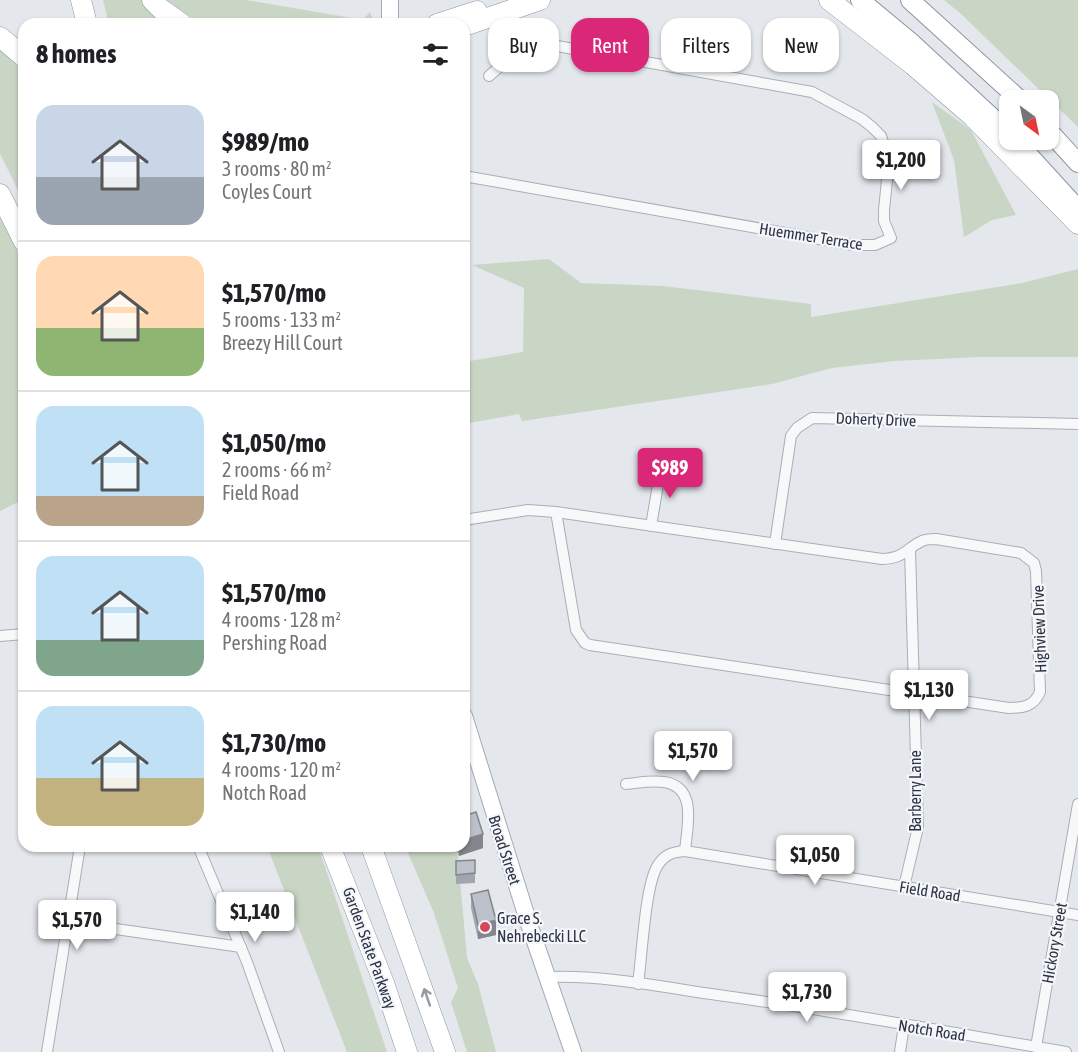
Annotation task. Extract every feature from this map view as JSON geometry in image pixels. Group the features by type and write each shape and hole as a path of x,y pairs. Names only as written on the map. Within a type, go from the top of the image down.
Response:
{"highway":[{"path":"81,0 86,18"},
{"path":"152,0 174,18"},
{"path":"455,18 508,0"},
{"path":"470,24 540,0"},
{"path":"829,0 913,65 972,116 1078,224"},
{"path":"860,0 922,52 999,125"},
{"path":"910,0 1009,90"},
{"path":"0,37 18,52"},
{"path":"1059,142 1078,163"},
{"path":"1023,150 1078,209"},
{"path":"0,194 18,230"},
{"name":"Garden State Parkway","path":"332,852 384,983 407,1052"},
{"path":"373,852 446,1052"}],"main road":[{"path":"390,0 390,18"},
{"name":"Broad Street","path":"470,735 573,1052"}],"street":[{"name":"Huemmer Terrace","path":"470,177 853,244 875,245 891,238 884,221 889,160 881,136 862,119 812,92 557,46 530,50 508,59 489,76"},
{"name":"Doherty Drive","path":"775,544 791,436 797,428 812,418 1078,424"},
{"path":"651,526 661,467"},
{"name":"Highview Drive","path":"470,519 528,510 556,512 882,559 891,559 923,540 936,539 1020,554 1034,563 1038,594 1041,685 1037,698 1028,706 1009,708 596,647 585,643 576,630 556,512"},
{"name":"Barberry Lane","path":"904,887 918,827 909,550"},
{"path":"0,636 18,634"},
{"path":"626,784 666,782 683,792 688,803 685,851 666,855 653,873 650,884 639,984"},
{"name":"Hickory Street","path":"1036,1047 1078,804"},
{"name":"Field Road","path":"685,851 1078,915"},
{"path":"47,1052 79,852"},
{"path":"201,852 241,947 279,1052"},
{"path":"67,922 241,947"},
{"name":"Notch Road","path":"548,977 639,984 776,1003 1066,1052"},
{"path":"900,1052 904,1025"}],"green space":[{"path":"103,0 143,0 163,18 108,18"},
{"path":"166,0 246,0 351,18 192,18"},
{"path":"944,0 1078,0 1078,127 1059,109 1059,90 1040,90"},
{"path":"0,49 18,64 18,190 0,154"},
{"path":"932,102 971,130 1016,215 992,220 964,237 954,160"},
{"path":"0,218 18,252 18,503 0,511"},
{"path":"549,259 581,283 663,286 811,304 811,317 1022,283 1078,269 1078,357 980,357 894,361 832,368 772,384 522,421 519,414 470,423 470,361 523,352 524,288 472,265"},
{"path":"269,852 320,852 387,1052 347,1052"},
{"path":"408,852 458,852 467,958 478,984 496,1052 467,1052 451,1002 458,988 434,913"}],"building":[{"path":"476,812 483,834 470,838 470,814"},
{"path":"475,860 475,873 456,875 456,861"},
{"path":"488,890 496,920 478,925 471,894"}],"place":[{"name":"Grace S. Nehrebecki LLC","path":"485,927"}]}
